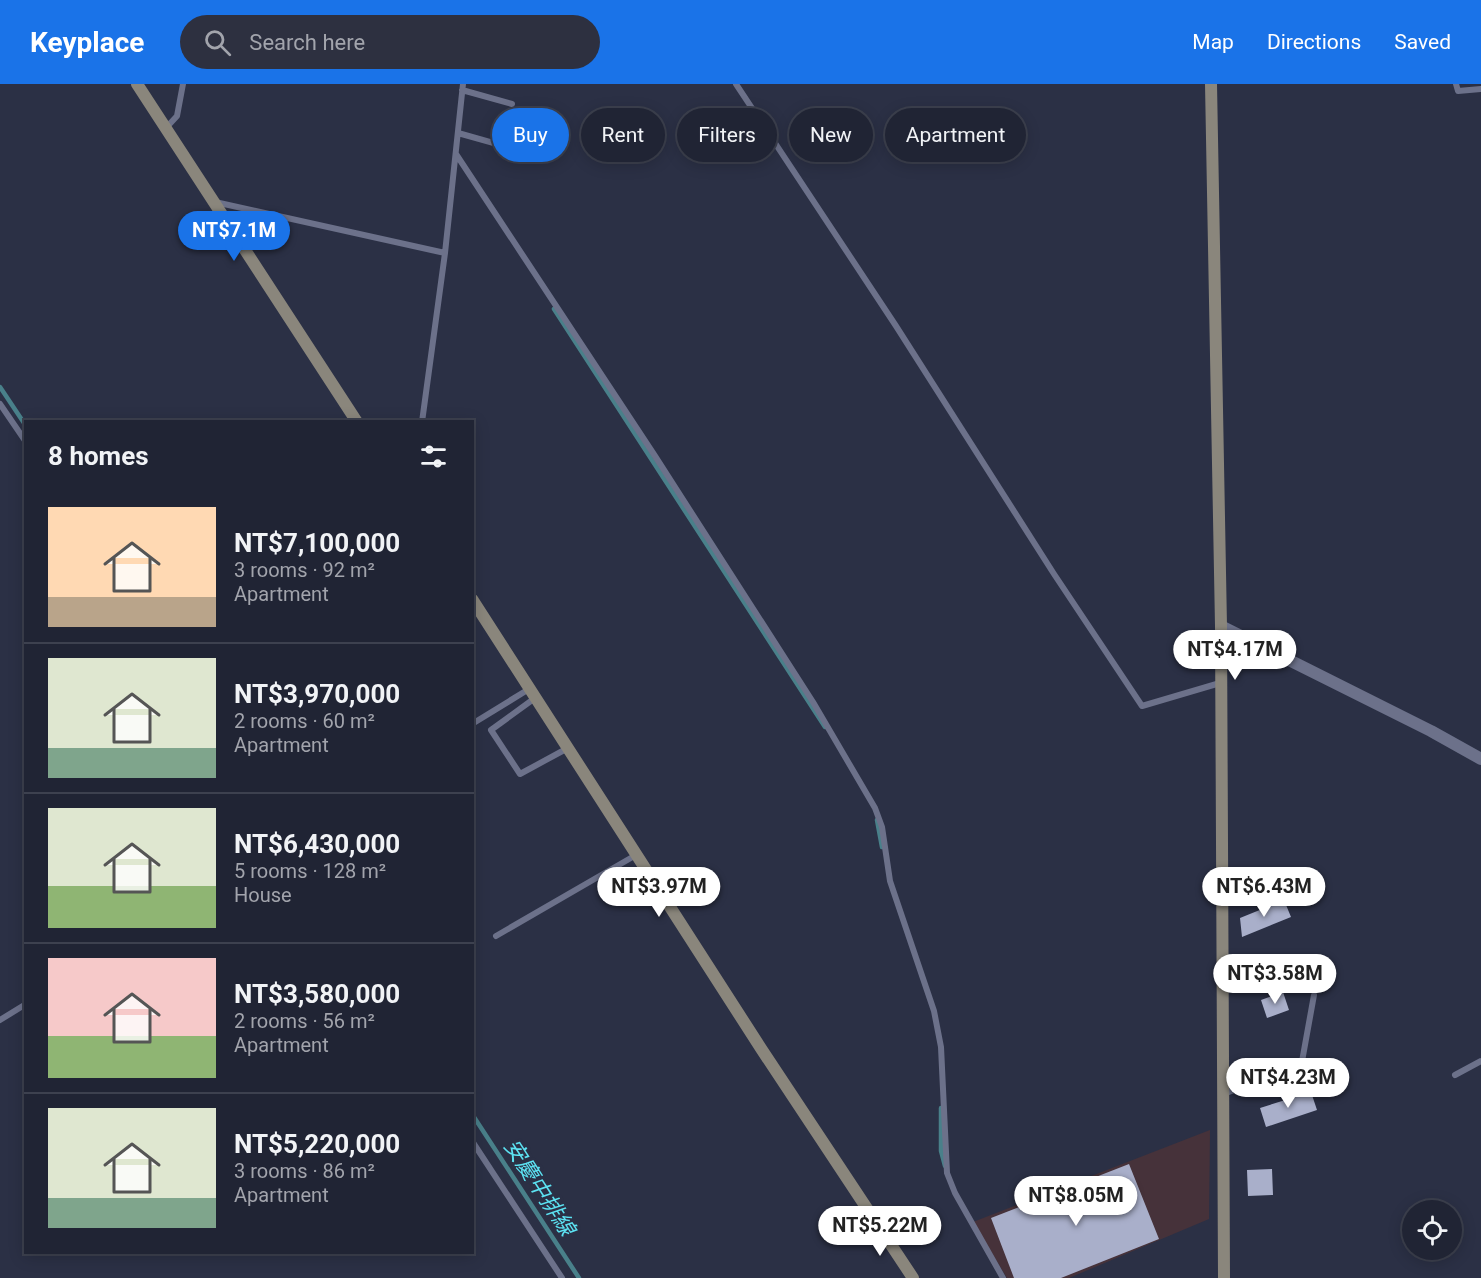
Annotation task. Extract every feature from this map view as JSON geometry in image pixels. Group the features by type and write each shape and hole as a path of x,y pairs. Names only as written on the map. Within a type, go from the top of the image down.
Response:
{"main road":[{"path":"137,84 356,420"},
{"path":"1211,84 1221,626 1224,1278"},
{"path":"474,602 768,1060 913,1278"}],"street":[{"path":"1221,626 1431,731 1481,759"}],"lane":[{"path":"165,129 177,116 183,84"},
{"path":"736,84 1142,706 1220,683"},
{"path":"1456,84 1458,91 1481,89"},
{"path":"422,420 445,253 463,87 512,104"},
{"path":"458,133 492,143"},
{"path":"456,154 807,692 874,808 882,827 890,882 934,1011 941,1047 947,1173 955,1193 1003,1278"},
{"path":"212,201 445,253"},
{"path":"0,404 24,439"},
{"path":"474,722 532,693"},
{"path":"532,693 491,730 520,774 568,748"},
{"path":"496,936 636,855"},
{"path":"1223,1094 1301,1067 1314,995"},
{"path":"0,1020 24,1005"},
{"path":"1455,1075 1481,1061"},
{"path":"474,1145 562,1278"}],"shaded area":[{"path":"1210,1130 1209,1219 1069,1278 1007,1278 973,1222"}],"building":[{"path":"1284,900 1291,917 1242,937 1240,918"},
{"path":"1283,992 1289,1010 1267,1018 1261,1000"},
{"path":"1311,1092 1317,1110 1266,1127 1260,1108"},
{"path":"1129,1164 1159,1239 1061,1278 1014,1278 991,1218"},
{"path":"1272,1169 1273,1195 1248,1196 1247,1170"}],"waterway":[{"path":"554,309 825,727"},
{"name":"安慶中排線","path":"0,387 24,423"},
{"path":"877,820 882,847"},
{"path":"941,1108 941,1151 945,1166"},
{"name":"安慶中排線","path":"474,1117 579,1278"}]}
